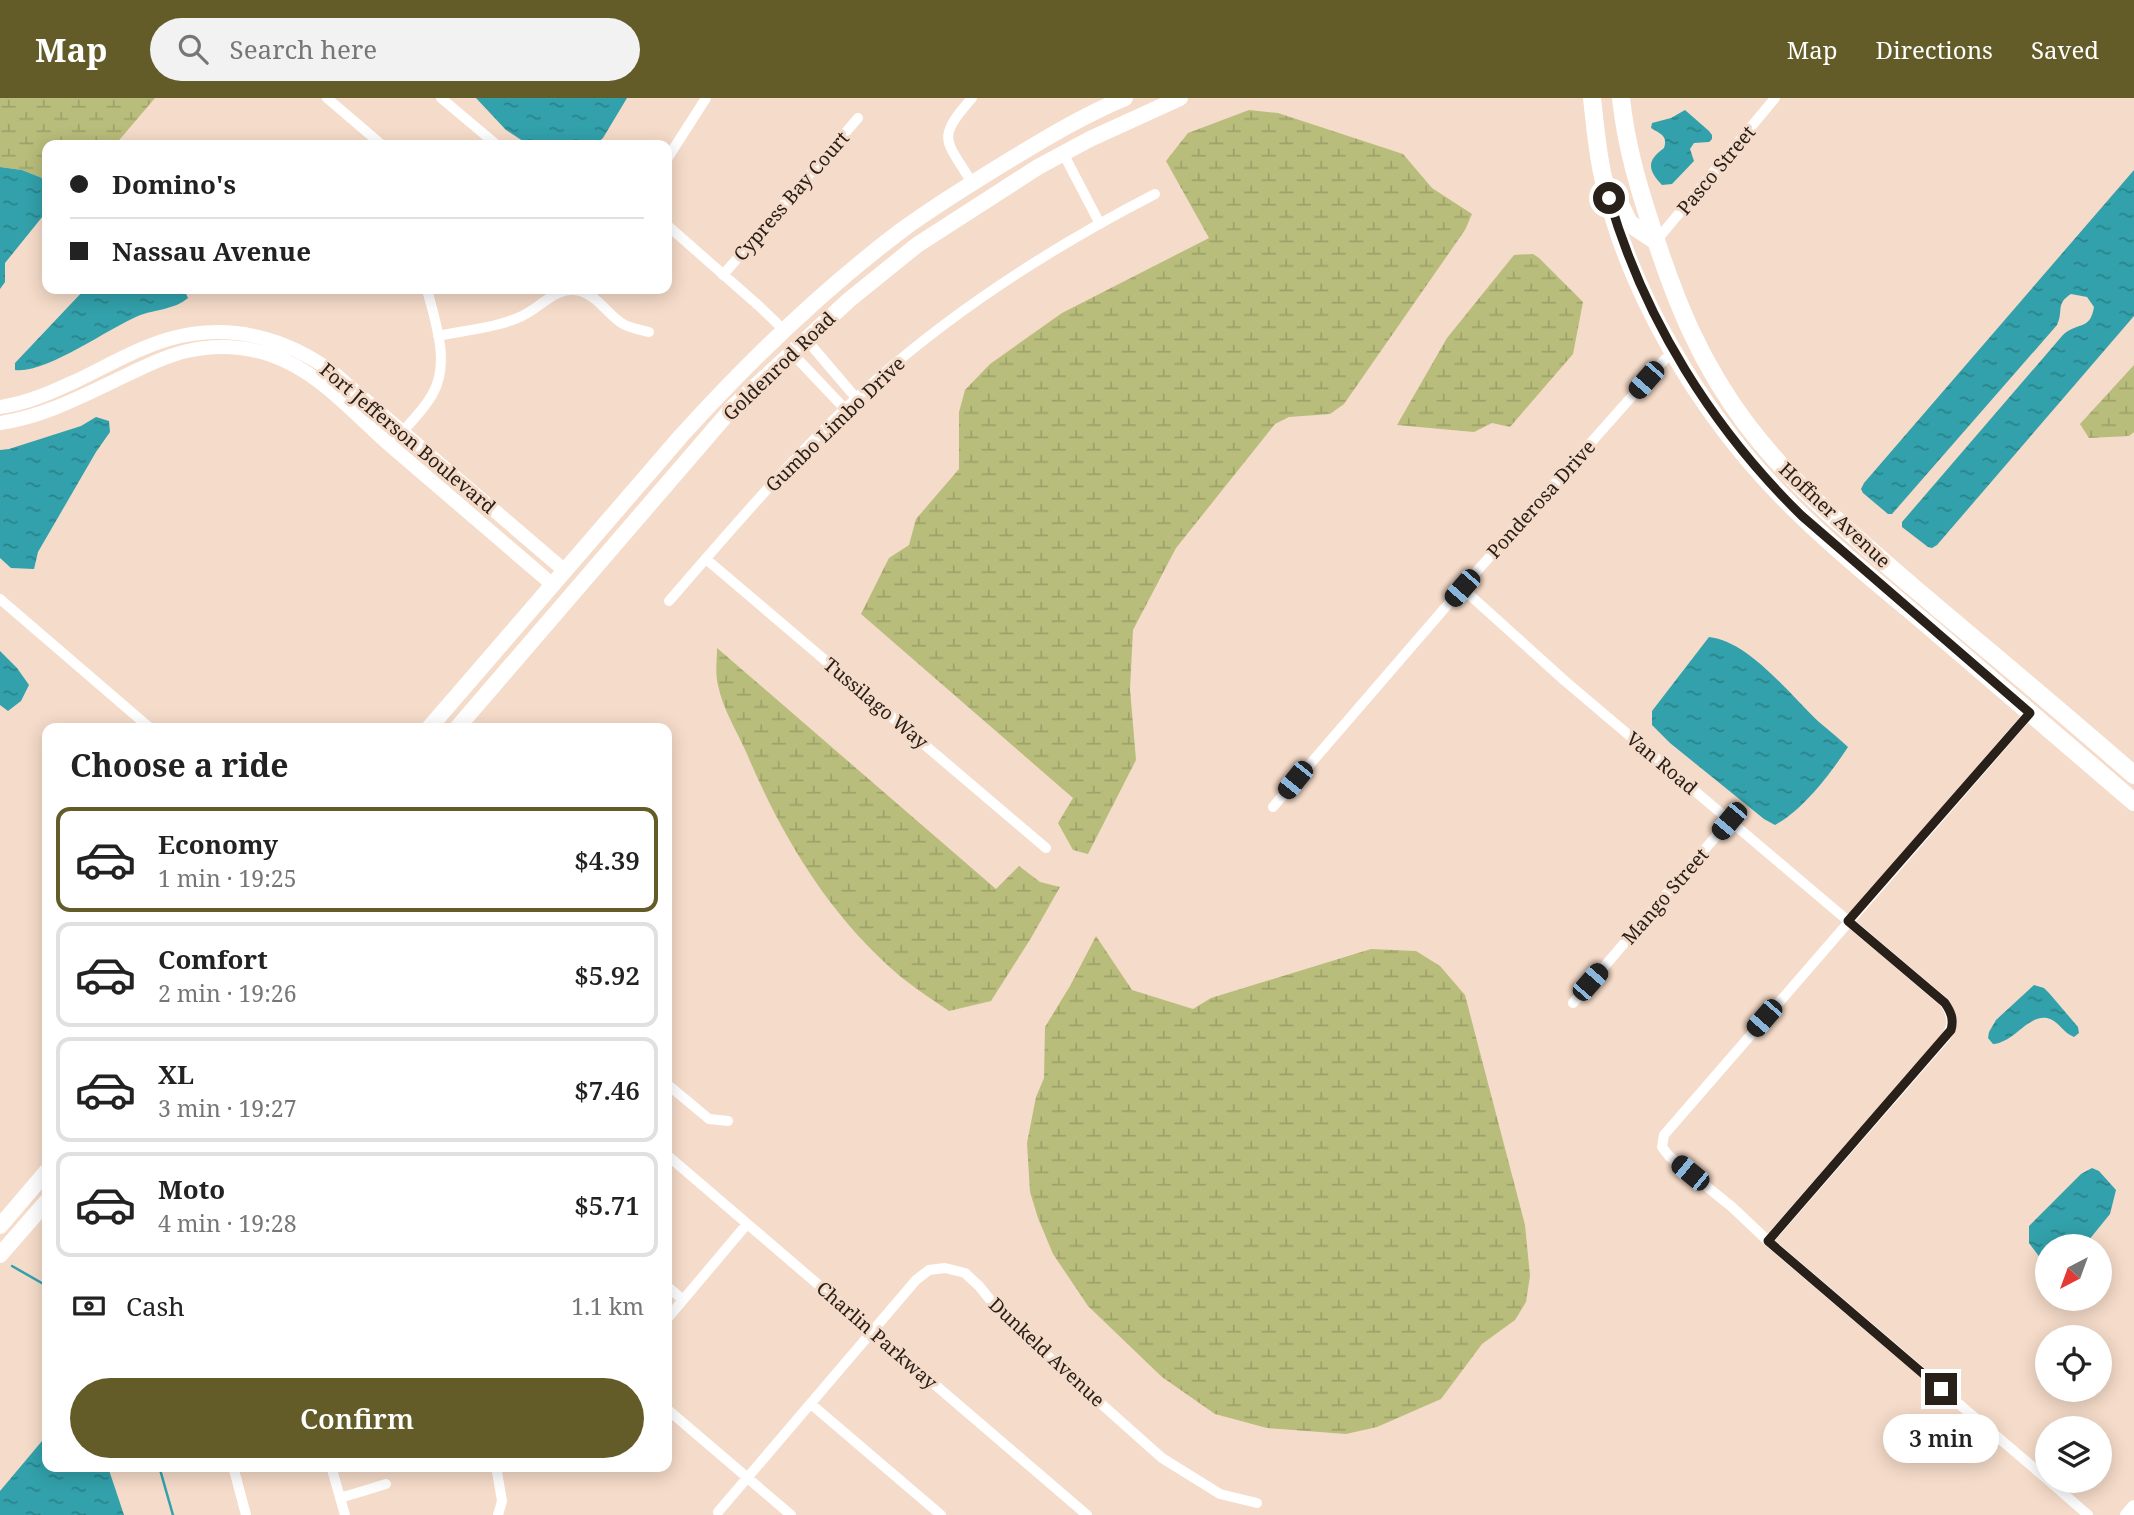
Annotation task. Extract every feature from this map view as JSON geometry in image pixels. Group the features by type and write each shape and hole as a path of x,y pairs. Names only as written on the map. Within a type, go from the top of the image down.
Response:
{"main road":[{"name":"Goldenrod Road","path":"461,723 734,406 805,338 917,245 980,203 1063,153 1180,98"},
{"name":"Hoffner Avenue","path":"1592,98 1603,176 1633,269 1657,321 1703,399 1727,432 1777,491 1839,550 2134,802"},
{"name":"Hoffner Avenue","path":"1621,98 1627,145 1665,273 1713,375 1747,425 1806,493 1829,515 2134,775"},
{"name":"Goldenrod Road","path":"433,723 681,436 724,388 783,330 902,230 1033,145 1116,100"},
{"path":"1090,139 1119,112 1116,100"},
{"path":"1596,132 1604,145 1620,209 1629,223 1656,241"},
{"path":"1633,269 1662,292 1675,310 1701,363 1713,375"},
{"path":"575,591 576,570 666,468 681,436"},
{"path":"547,624 565,592 568,580 565,571"},
{"path":"1922,621 1940,624 2010,682 2018,686 2025,682"},
{"path":"2030,713 2046,711 2100,756 2116,760"},
{"path":"0,1226 42,1177"},
{"path":"31,1219 30,1213 42,1198"},
{"path":"0,1255 42,1207"}],"street":[{"path":"327,98 376,140"},
{"path":"441,98 491,140"},
{"path":"672,151 706,98"},
{"path":"972,98 950,126 948,136 949,146 972,183"},
{"name":"Pasco Street","path":"1656,241 1775,98"},
{"name":"Cypress Bay Court","path":"723,275 858,118"},
{"path":"1063,153 1100,224"},
{"name":"Gumbo Limbo Drive","path":"669,601 751,506 856,398 909,352 988,292 1155,194"},
{"path":"672,229 783,330"},
{"path":"390,445 425,407 439,380 441,366 438,336 428,294"},
{"path":"438,336 508,321 533,311 555,294"},
{"path":"586,294 624,324 649,332"},
{"name":"Fort Jefferson Boulevard","path":"0,407 32,400 167,340 209,331 232,331 259,336 314,359 565,571"},
{"path":"805,338 856,398"},
{"name":"Fort Jefferson Boulevard","path":"0,423 50,411 184,351 204,347 233,347 272,355 323,385 553,585"},
{"path":"791,352 845,409"},
{"name":"Ponderosa Drive","path":"1273,807 1462,588 1665,359 1675,352"},
{"path":"823,385 836,373"},
{"name":"Tussilago Way","path":"706,559 1046,848"},
{"name":"Van Road","path":"1462,588 1565,681 1945,1003 1951,1013 1953,1022 1945,1038 1768,1241"},
{"path":"0,599 144,723"},
{"path":"2030,713 1664,1135 1662,1147 1669,1156 1732,1207 1768,1241 2035,1469"},
{"name":"Mango Street","path":"1573,1003 1729,821"},
{"path":"672,1088 709,1119 728,1121"},
{"name":"Charlin Parkway","path":"672,1160 1087,1515"},
{"path":"672,1313 747,1224"},
{"name":"Dunkeld Avenue","path":"718,1513 916,1280 929,1270 945,1268 965,1273 1006,1320 1162,1458 1220,1494 1257,1503"},
{"path":"672,1290 683,1300"},
{"path":"811,1404 941,1515"},
{"path":"672,1413 791,1515"},
{"path":"235,1472 246,1515"},
{"path":"333,1472 345,1515"},
{"path":"497,1472 502,1501 498,1515"},
{"path":"340,1498 386,1484"},
{"path":"2063,1493 2088,1515"},
{"path":"2127,1515 2134,1507"}],"green space":[{"path":"0,98 155,98 119,140 42,140 42,178 22,170 0,167"},
{"path":"1249,110 1278,113 1403,154 1432,188 1472,214 1465,230 1344,404 1330,414 1289,417 1275,424 1176,548 1133,630 1130,689 1136,760 1088,854 1073,850 1058,823 1073,798 861,614 889,558 909,545 916,519 959,469 959,412 965,390 990,364 1062,313 1209,238 1166,161 1188,133"},
{"path":"1533,254 1583,302 1573,354 1510,427 1492,423 1474,432 1397,425 1447,338 1514,255"},
{"path":"2134,365 2134,432 2129,436 2089,438 2080,424"},
{"path":"717,648 996,889 1019,866 1040,882 1060,887 991,1001 949,1011 875,954 831,902 811,875 776,816 727,712 717,681"},
{"path":"1096,936 1132,990 1193,1009 1211,998 1371,949 1416,951 1440,966 1465,995 1525,1225 1530,1276 1526,1302 1515,1320 1482,1344 1441,1399 1377,1427 1346,1434 1267,1428 1215,1414 1162,1377 1088,1306 1053,1254 1038,1218 1030,1192 1027,1143 1036,1097 1044,1078 1045,1027"}],"water":[{"path":"476,98 627,98 601,140 521,140 506,130"},
{"path":"1685,110 1709,131 1712,139 1709,142 1694,143 1690,149 1694,161 1672,184 1662,185 1651,166 1654,157 1664,148 1665,141 1663,136 1651,128 1652,123 1671,118"},
{"path":"0,167 22,170 42,178 42,217 5,263 5,282 0,289"},
{"path":"2134,170 2134,316 1937,545 1928,547 1902,527 1902,522 2062,336 2089,320 2094,307 2087,297 2071,294 2063,301 2057,325 1892,514 1888,514 1863,493 1861,489 1864,483"},
{"path":"80,294 186,294 188,298 171,307 125,322 43,365 15,370 15,363"},
{"path":"96,417 109,421 110,432 38,552 34,569 11,568 0,558 0,450 81,426"},
{"path":"1709,637 1739,648 1754,659 1848,747 1806,801 1775,825 1670,743 1652,725 1652,711"},
{"path":"0,651 29,685 21,701 8,711 0,705"},
{"path":"2034,985 2049,993 2078,1027 2079,1033 2074,1037 2051,1019 2040,1018 2027,1024 2008,1039 1993,1044 1988,1038 1996,1020"},
{"path":"2092,1168 2099,1171 2116,1190 2110,1214 2094,1234 2035,1234 2035,1251 2029,1243 2029,1226 2081,1174"},
{"path":"42,1441 42,1472 110,1472 124,1515 0,1515 0,1491"}],"waterway":[{"path":"12,1266 42,1283"},
{"path":"161,1472 173,1515"}],"route":[{"path":"1609,198 1633,269 1657,321 1703,399 1727,432 1802,516 2030,713 1848,921 1945,1003 1953,1022 1945,1038 1768,1241 1941,1389"}]}
